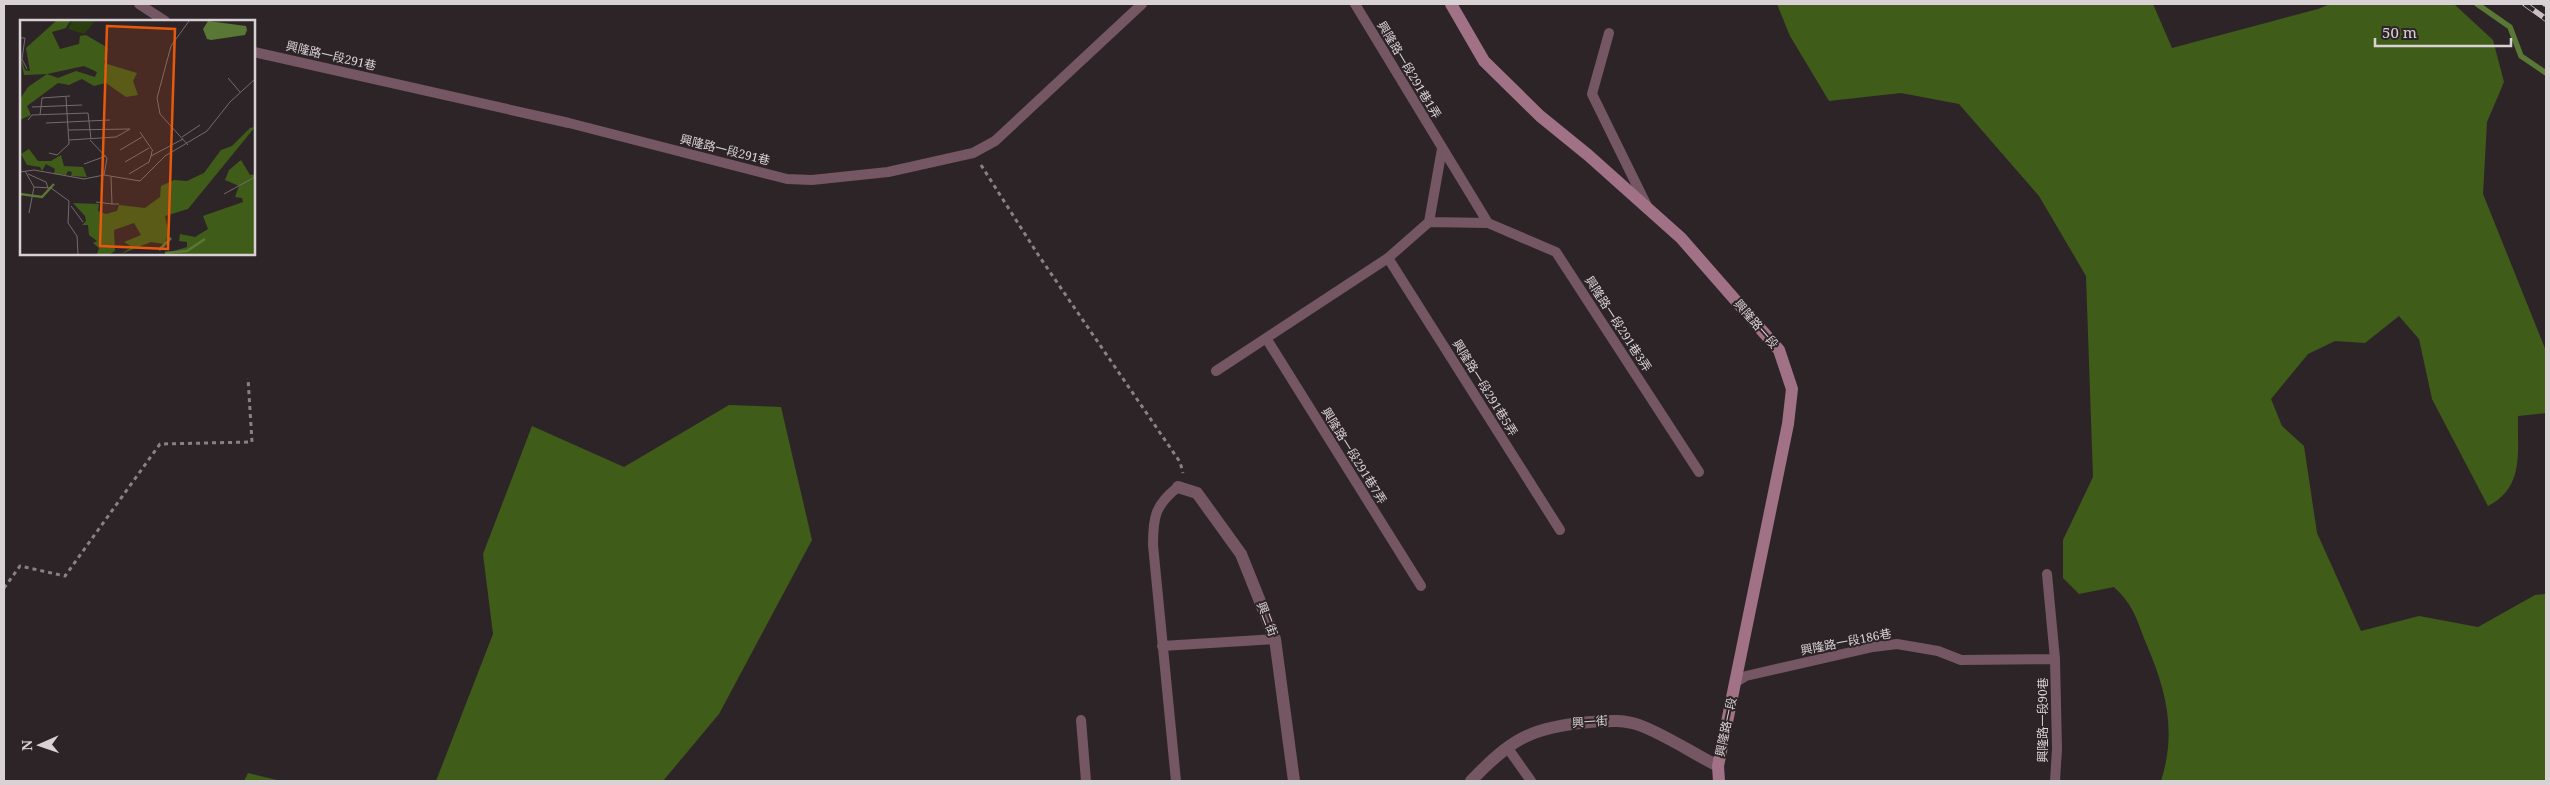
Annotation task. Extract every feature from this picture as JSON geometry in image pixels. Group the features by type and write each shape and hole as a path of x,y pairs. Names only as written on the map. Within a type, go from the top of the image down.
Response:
{"street":[{"name":"興隆路一段","path":"1451,4 1484,61 1540,116 1588,155 1681,238 1779,350 1792,389 1788,424 1718,766 1719,781"},
{"name":"興二街","path":"1183,489 1197,493 1241,554 1275,639 1294,781"},
{"name":"興一街","path":"1471,781 1498,752 1526,735 1564,724 1618,720 1640,725 1718,766"}],"lane":[{"path":"140,4 164,20"},
{"name":"興隆路一段291巷","path":"255,52 569,123 787,179 812,180 888,172 973,153 995,141 1142,4"},
{"name":"興隆路一段291巷1弄","path":"1355,4 1488,223"},
{"path":"1609,33 1592,94 1649,210"},
{"path":"1216,371 1388,258 1429,222 1442,149"},
{"path":"1429,222 1488,223"},
{"name":"興隆路一段291巷3弄","path":"1488,223 1556,252 1699,472"},
{"name":"興隆路一段291巷5弄","path":"1388,258 1560,530"},
{"name":"興隆路一段291巷7弄","path":"1266,338 1421,586"},
{"path":"1176,781 1153,545 1153,519 1163,499 1183,489"},
{"path":"2047,574 2055,659"},
{"path":"1162,646 1275,639"},
{"name":"興隆路一段186巷","path":"1736,682 1746,676 1873,647 1897,644 1938,651 1961,660 2055,659"},
{"name":"興隆路一段90巷","path":"2055,659 2057,749 2055,781"},
{"path":"1081,720 1086,781"},
{"path":"1507,747 1531,781"}],"path":[{"path":"973,153 1045,264 1180,462 1183,489"},
{"path":"4,588 20,566 65,576 160,444 252,442 248,378"}],"green space":[{"path":"1777,4 2153,4 2172,48 2318,9 2330,4 2454,4 2493,40 2504,82 2487,122 2483,194 2546,351 2546,413 2518,416 2518,455 2513,479 2508,489 2500,498 2488,506 2432,399 2419,339 2399,316 2365,343 2335,341 2308,354 2271,399 2282,426 2304,446 2317,533 2361,631 2419,616 2478,627 2535,595 2546,594 2546,781 2161,781 2168,745 2167,711 2159,677 2134,613 2126,600 2114,587 2079,594 2063,578 2063,540 2093,477 2086,276 2039,196 1959,104 1901,93 1829,101 1790,36"},
{"path":"729,405 781,407 812,540 719,714 663,781 436,781 493,634 483,554 532,426 624,467"},
{"path":"248,773 281,781 244,781"}],"waterway":[{"path":"2477,4 2510,27 2521,56 2546,73"}],"railway":[{"path":"2525,4 2546,19"}]}
